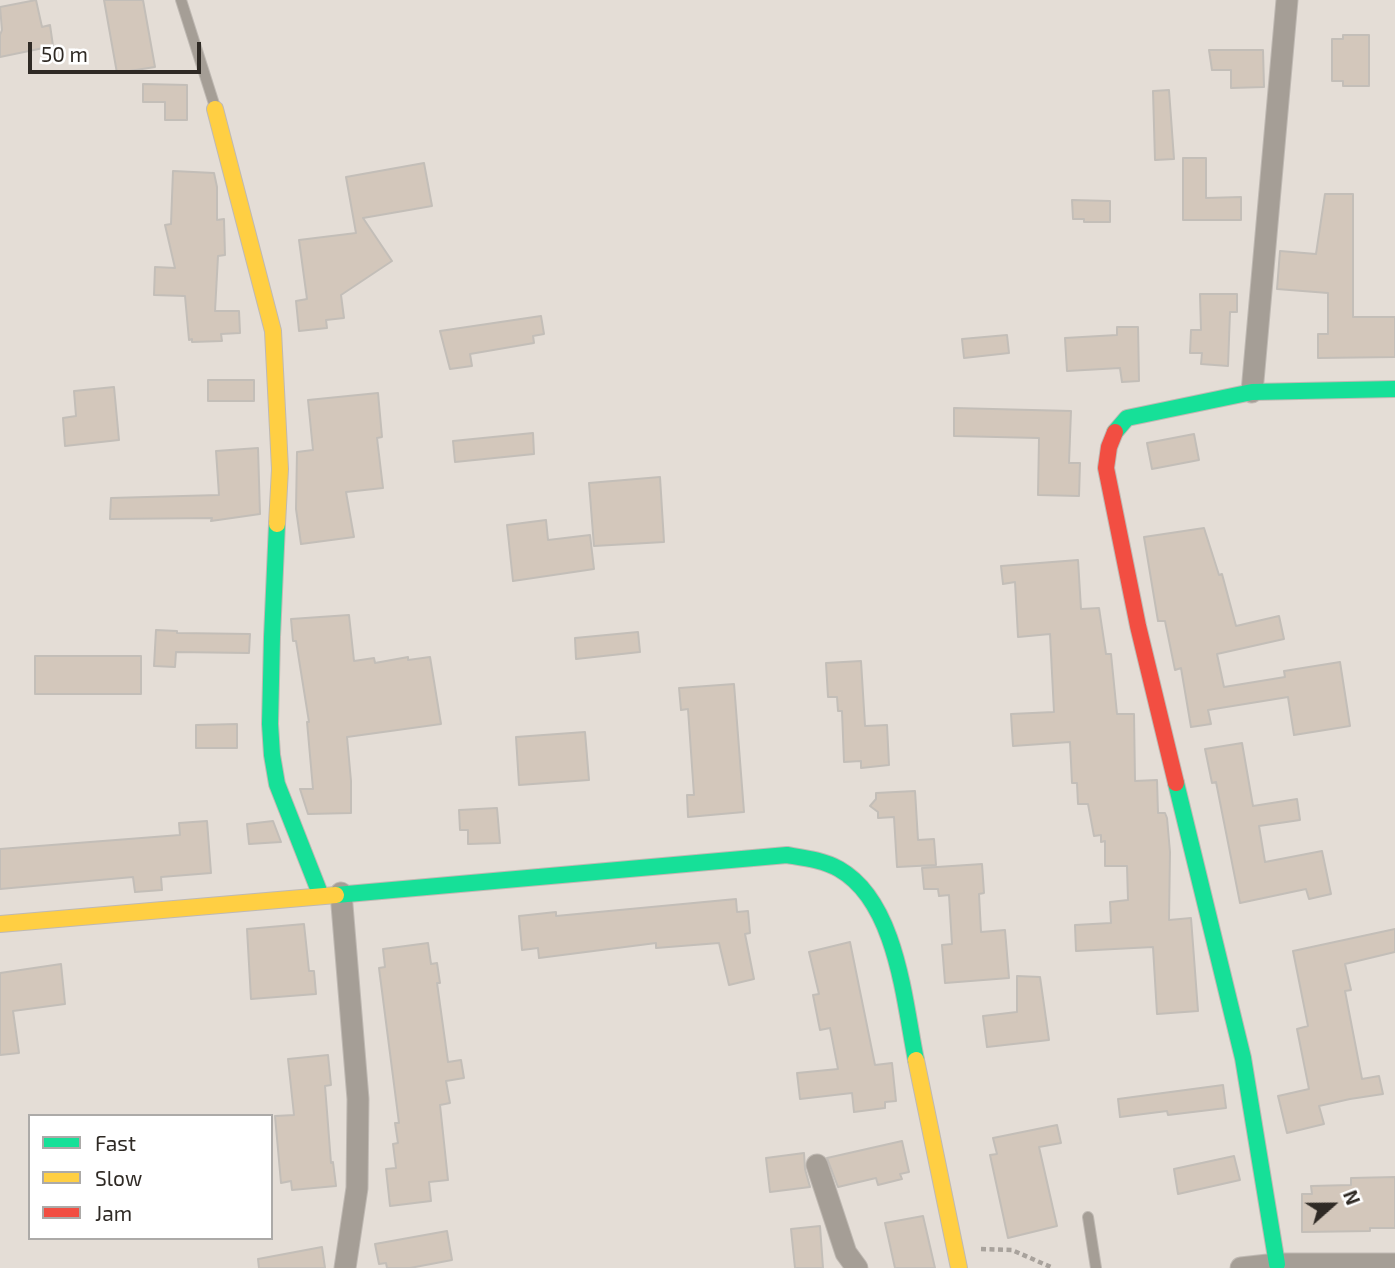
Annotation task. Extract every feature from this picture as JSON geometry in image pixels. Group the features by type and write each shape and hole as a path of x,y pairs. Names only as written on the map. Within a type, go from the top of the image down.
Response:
{"street":[{"path":"1252,392 1287,0"},
{"path":"215,108 273,331 280,469 272,637 272,755 277,784 331,894 358,1099 357,1188 345,1268"},
{"path":"1277,1264 1242,1058 1138,626 1106,468 1108,446 1116,427 1127,418 1252,392 1395,389"},
{"path":"0,924 787,856 812,857 835,866 868,892 890,935 959,1268"},
{"path":"817,1165 846,1253 857,1268"},
{"path":"1241,1268 1277,1264 1395,1264"}],"lane":[{"path":"181,0 215,108"},
{"path":"1088,1217 1096,1268"}],"path":[{"path":"973,1249 1012,1250 1053,1268"}],"building":[{"path":"36,0 42,27 50,25 53,46 0,57 0,7"},
{"path":"104,0 143,0 155,67 117,73"},
{"path":"1343,35 1369,35 1369,86 1343,86 1343,81 1332,81 1332,39 1343,39"},
{"path":"1209,50 1263,50 1264,87 1231,88 1231,70 1212,70"},
{"path":"143,84 187,85 187,120 165,120 165,102 143,102"},
{"path":"1169,90 1174,159 1155,160 1153,91"},
{"path":"1183,158 1206,158 1206,198 1241,197 1241,220 1183,220"},
{"path":"424,163 432,206 363,218 392,261 341,295 344,318 326,320 327,328 299,331 296,301 307,299 299,240 356,233 346,177"},
{"path":"173,171 214,173 217,187 217,220 224,219 225,255 218,256 215,311 239,311 240,333 221,334 222,341 189,340 185,296 154,295 155,267 175,268 165,225 171,224"},
{"path":"1325,194 1353,194 1353,317 1395,317 1395,357 1318,358 1318,334 1328,334 1328,293 1277,289 1280,251 1316,254"},
{"path":"1072,200 1110,201 1110,222 1084,222 1084,219 1073,219"},
{"path":"1200,294 1237,294 1237,312 1230,312 1228,366 1201,364 1202,353 1190,353 1191,330 1201,330"},
{"path":"541,316 544,334 533,336 534,343 470,354 472,366 450,369 440,331"},
{"path":"1117,327 1138,327 1139,381 1122,382 1120,368 1067,371 1065,338 1117,335"},
{"path":"1007,335 1009,353 964,358 962,339"},
{"path":"208,380 254,380 254,401 208,401"},
{"path":"114,387 119,440 65,446 63,418 76,416 74,391"},
{"path":"378,393 382,437 377,438 383,488 346,492 354,537 301,544 296,509 297,452 313,450 308,400"},
{"path":"954,408 1071,411 1069,463 1080,463 1079,496 1038,495 1039,438 954,436"},
{"path":"533,433 534,454 455,462 453,441"},
{"path":"1194,434 1199,460 1152,469 1147,443"},
{"path":"258,448 260,514 211,521 212,518 110,519 111,498 219,495 216,451"},
{"path":"660,477 664,542 594,546 589,483"},
{"path":"546,520 548,540 590,535 594,569 513,581 507,525"},
{"path":"1204,528 1219,575 1222,574 1236,626 1279,616 1284,639 1217,654 1224,687 1285,677 1284,671 1340,662 1350,726 1294,735 1288,697 1208,710 1211,724 1191,727 1181,668 1175,670 1165,621 1158,621 1144,537"},
{"path":"1078,560 1081,609 1099,608 1106,654 1111,654 1117,714 1134,714 1135,781 1157,780 1158,813 1165,813 1167,818 1170,852 1169,920 1191,918 1198,1011 1157,1014 1153,947 1076,951 1075,925 1111,923 1110,902 1128,900 1127,866 1105,866 1105,841 1101,842 1101,835 1094,836 1088,804 1078,804 1077,783 1072,783 1070,742 1013,746 1011,714 1054,712 1050,634 1018,637 1015,582 1003,584 1001,566"},
{"path":"349,615 354,661 374,658 375,663 408,657 408,660 430,657 441,724 347,737 351,813 308,814 300,789 313,789 309,722 291,619"},
{"path":"156,630 177,633 250,634 249,653 176,652 175,667 154,666"},
{"path":"638,632 640,652 576,659 575,638"},
{"path":"35,656 141,656 141,694 35,694"},
{"path":"861,661 865,726 887,725 889,765 861,768 861,761 844,762 842,711 838,711 837,697 828,697 826,663"},
{"path":"734,684 744,812 688,817 687,795 694,795 688,709 681,710 679,688"},
{"path":"237,724 237,748 196,748 196,725"},
{"path":"585,732 589,780 519,785 516,737"},
{"path":"1242,743 1253,806 1297,799 1300,820 1259,826 1265,862 1322,851 1331,894 1309,899 1306,889 1240,903 1216,782 1212,783 1205,749"},
{"path":"915,791 918,840 934,839 936,865 897,867 894,817 878,818 878,812 870,806 876,799 876,793"},
{"path":"497,808 500,843 468,844 468,830 460,830 459,810"},
{"path":"207,821 211,873 161,877 162,890 135,892 133,877 0,889 0,849 180,835 179,823"},
{"path":"273,821 281,842 249,844 247,824"},
{"path":"982,864 984,893 979,894 981,932 1005,930 1009,978 945,983 942,945 952,944 949,895 939,896 938,889 924,889 922,868"},
{"path":"736,899 737,912 748,911 750,933 745,934 754,979 729,985 719,943 656,948 656,943 539,958 538,948 522,950 519,916 556,912 556,916"},
{"path":"304,924 309,971 314,971 316,994 251,999 247,929"},
{"path":"1395,929 1395,952 1345,964 1351,990 1345,991 1362,1079 1379,1076 1383,1094 1319,1106 1324,1124 1287,1133 1278,1096 1309,1089 1297,1029 1308,1026 1293,951"},
{"path":"850,942 875,1065 892,1063 896,1101 885,1102 885,1108 854,1112 852,1093 800,1099 797,1073 838,1069 830,1028 820,1030 813,995 819,994 809,952"},
{"path":"428,943 431,964 437,963 440,983 437,983 448,1062 461,1060 464,1078 446,1081 450,1103 440,1105 448,1180 429,1182 431,1201 390,1206 386,1169 396,1168 393,1144 398,1143 395,1123 399,1123 379,968 385,967 383,949"},
{"path":"61,964 65,1004 13,1011 19,1053 0,1055 0,973"},
{"path":"1017,976 1040,977 1049,1040 987,1047 983,1016 1017,1012"},
{"path":"328,1055 331,1085 325,1086 331,1163 333,1162 336,1186 292,1190 291,1181 281,1183 275,1116 294,1115 288,1059"},
{"path":"1223,1085 1226,1108 1120,1117 1118,1099"},
{"path":"1057,1125 1061,1143 1039,1147 1057,1226 1008,1238 990,1155 997,1154 993,1138"},
{"path":"902,1141 909,1172 900,1174 902,1179 878,1185 876,1178 838,1187 827,1158"},
{"path":"804,1153 810,1187 770,1192 766,1158"},
{"path":"1234,1156 1240,1180 1178,1194 1174,1169"},
{"path":"1395,1177 1395,1228 1302,1232 1302,1194 1312,1194 1311,1186 1351,1185 1351,1178"},
{"path":"923,1216 935,1268 895,1268 885,1223"},
{"path":"820,1226 823,1268 795,1268 791,1229"},
{"path":"447,1231 452,1260 410,1268 387,1268 386,1263 379,1264 375,1244"},
{"path":"322,1247 325,1268 259,1268 258,1259"}],"traffic: fast":[{"path":"1115,432 1127,418 1252,392 1395,389"},
{"path":"277,524 270,724 272,755 277,784 321,896"},
{"path":"1176,783 1243,1058 1277,1264"},
{"path":"336,895 787,855 820,861 839,869 858,884 874,904 886,928 902,982 916,1060"}],"traffic: slow":[{"path":"215,109 273,331 280,469 277,524"},
{"path":"0,924 336,895"},
{"path":"916,1060 959,1268"}],"traffic: jam":[{"path":"1115,432 1109,447 1106,468 1138,626 1176,783"}]}
